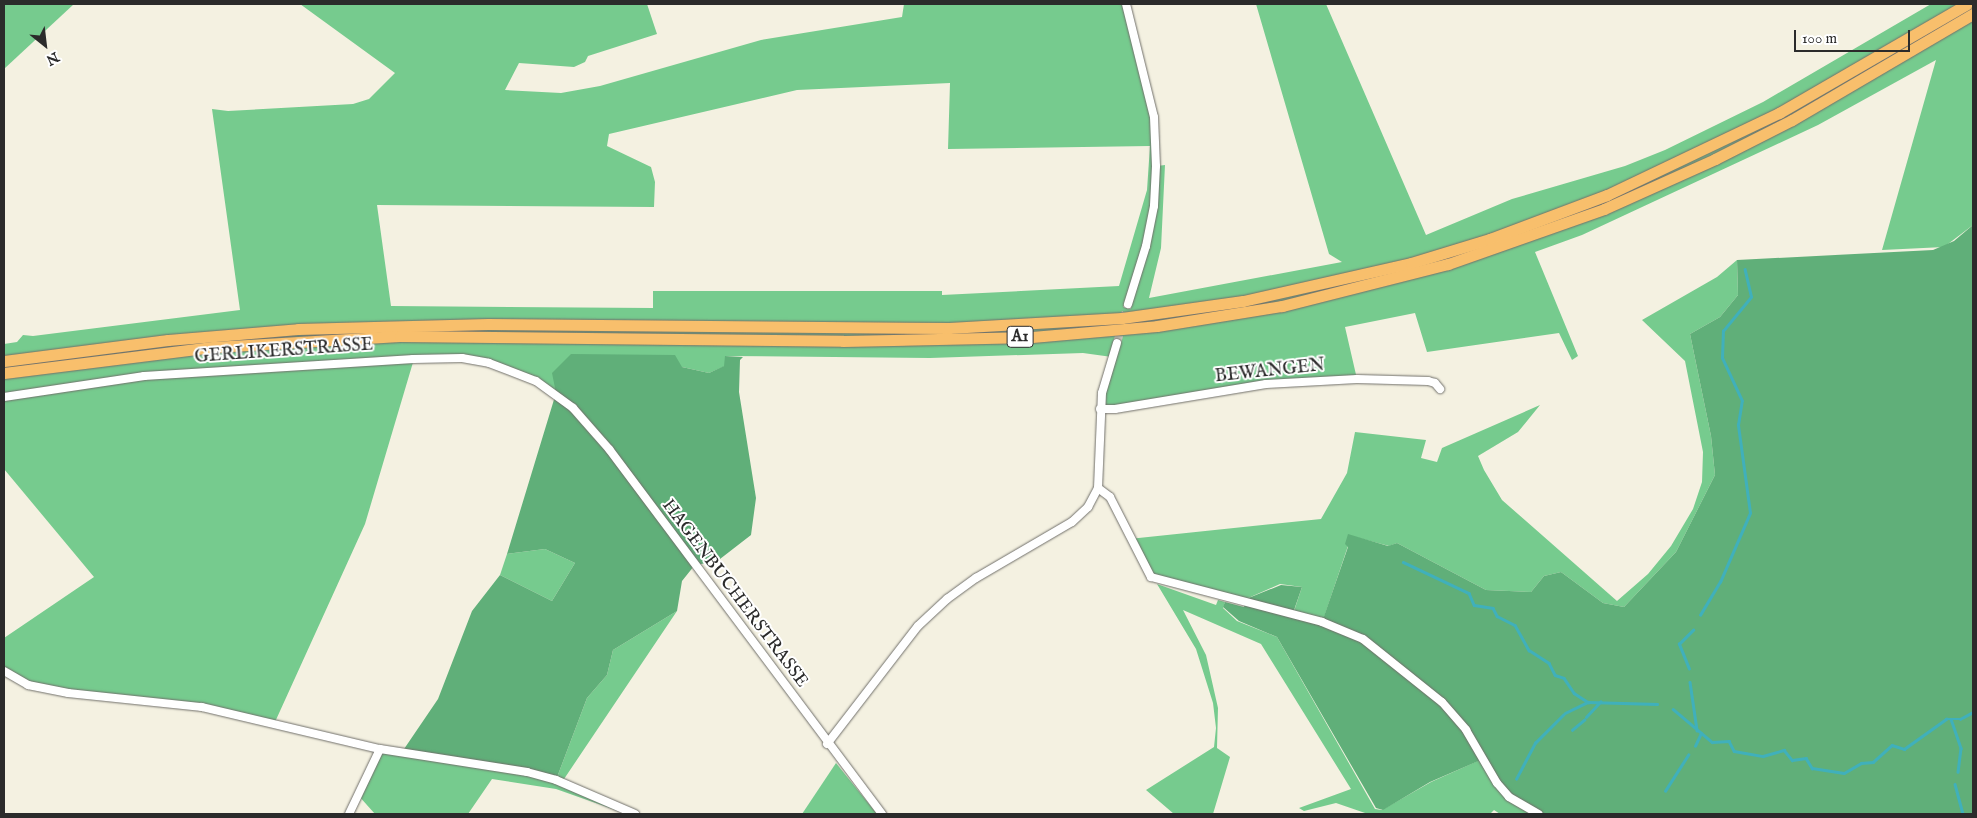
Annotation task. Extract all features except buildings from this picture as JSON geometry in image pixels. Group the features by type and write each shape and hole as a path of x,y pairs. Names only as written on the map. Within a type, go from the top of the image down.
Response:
{"highway":[{"name":"A1","path":"4,361 160,341 315,328 528,324 949,328 1122,318 1251,299 1419,261 1522,228 1607,195 1771,117 1967,4"},
{"name":"A1","path":"4,373 205,348 371,338 518,336 903,341 1032,337 1157,326 1282,306 1448,264 1604,209 1715,159 1792,120 1973,14"}],"street":[{"path":"1126,4 1154,117 1156,166 1154,206 1146,246 1128,304"},
{"path":"827,744 918,626 976,578 1072,522 1088,507 1098,488 1100,409 1117,343"},
{"name":"GERLIKERSTRASSE","path":"4,397 144,376 276,366 442,358 462,358 506,368 536,381 559,396"},
{"name":"BEWANGEN","path":"1100,409 1115,409 1266,384 1330,380 1428,381 1435,383 1440,389"},
{"name":"HAGENBUCHERSTRASSE","path":"559,396 609,449 827,744 882,814"},
{"path":"1098,488 1110,498 1151,577 1322,622 1363,638 1442,702 1466,730 1497,783 1509,797 1538,814"},
{"path":"4,670 28,685 93,697 202,707 380,749 527,772 556,780 635,814"},
{"path":"350,814 380,749"}],"green space":[{"path":"4,4 74,4 4,69"},
{"path":"300,4 647,4 657,34 588,56 585,62 574,67 519,63 505,90 561,93 600,86 761,40 902,17 904,4 1126,4 1146,76 1157,166 1165,165 1161,248 1149,298 1342,262 1329,254 1256,4 1326,4 1426,235 1512,199 1625,166 1665,150 1763,102 1931,4 1973,4 1973,225 1944,247 1882,250 1936,60 1818,125 1582,235 1535,252 1578,356 1572,360 1559,333 1427,352 1415,313 1345,327 1357,379 1266,384 1100,409 1112,357 1083,353 930,358 726,356 725,366 709,373 682,367 556,393 489,363 414,359 365,524 275,722 202,707 28,685 4,671 4,638 94,577 4,469 4,344 17,342 23,335 33,336 240,310 212,109 228,111 353,104 369,99 395,73","holes":["950,83 948,149 1150,146 1147,190 1119,286 942,295 942,291 653,291 653,308 391,306 377,205 654,207 655,182 651,167 607,146 609,134 797,90"]},
{"path":"1973,225 1973,814 1535,814 1509,797 1483,759 1430,782 1383,810 1376,808 1277,637 1239,621 1223,607 1225,602 1244,607 1246,599 1281,585 1302,587 1292,616 1322,622 1348,547 1345,544 1348,534 1388,546 1397,543 1486,590 1531,592 1544,576 1561,572 1603,603 1624,607 1676,552 1715,475 1711,436 1690,334 1720,317 1738,295 1737,260 1933,250 1954,241"},
{"path":"1737,260 1738,295 1720,317 1690,334 1711,436 1715,475 1676,552 1624,607 1603,603 1561,572 1544,576 1531,592 1486,590 1397,543 1389,546 1348,535 1348,546 1323,620 1293,614 1302,587 1280,584 1246,599 1151,577 1129,539 1321,519 1347,473 1355,432 1426,440 1421,458 1437,462 1442,448 1540,405 1518,432 1478,456 1502,500 1617,601 1648,574 1671,546 1693,509 1702,482 1703,452 1685,361 1642,320 1717,277"},
{"path":"571,354 675,355 682,367 709,373 724,366 725,356 743,357 740,360 739,392 756,498 751,535 720,559 694,566 682,581 677,611 613,650 607,675 587,698 556,780 402,752 438,699 472,611 500,575 552,601 575,563 545,549 507,554 556,393 552,373"},
{"path":"545,549 575,563 552,601 500,575 507,554"},
{"path":"1157,584 1216,605 1218,600 1225,602 1223,608 1237,621 1277,637 1375,809 1382,810 1431,782 1480,760 1492,782 1507,797 1533,814 1500,814 1494,810 1490,814 1368,814 1336,803 1304,811 1299,808 1351,789 1261,644 1183,610 1206,655 1218,708 1217,748 1230,757 1213,814 1174,814 1146,790 1214,747 1216,728 1213,703 1196,649"},
{"path":"677,611 562,782 556,780 587,698 607,675 613,650"},
{"path":"380,749 495,766 556,783 621,812 556,789 492,779 468,814 375,814 358,795"},
{"path":"836,763 877,814 802,814"}],"waterway":[{"path":"1700,615 1720,582 1750,513 1738,425 1742,401 1722,358 1723,331 1751,297 1745,270"},
{"path":"1403,562 1469,593 1474,605 1493,608 1497,616 1515,625 1529,650 1549,663 1555,675 1564,678 1574,693 1588,702 1657,704"},
{"path":"1689,669 1679,644 1693,630"},
{"path":"1690,682 1697,730"},
{"path":"1565,713 1588,702"},
{"path":"1586,717 1600,702"},
{"path":"1673,709 1712,742 1729,741 1734,751 1763,756 1784,750 1792,760 1806,758 1812,768 1844,773 1861,763 1873,762 1892,745 1904,749 1946,719 1960,719 1973,712"},
{"path":"1516,779 1535,743 1563,715"},
{"path":"1951,719 1961,748 1958,772"},
{"path":"1572,730 1584,720"},
{"path":"1695,746 1701,733"},
{"path":"1665,791 1688,755"},
{"path":"1955,784 1963,814"}],"tunnel":[{"path":"1117,343 1128,304"}]}
